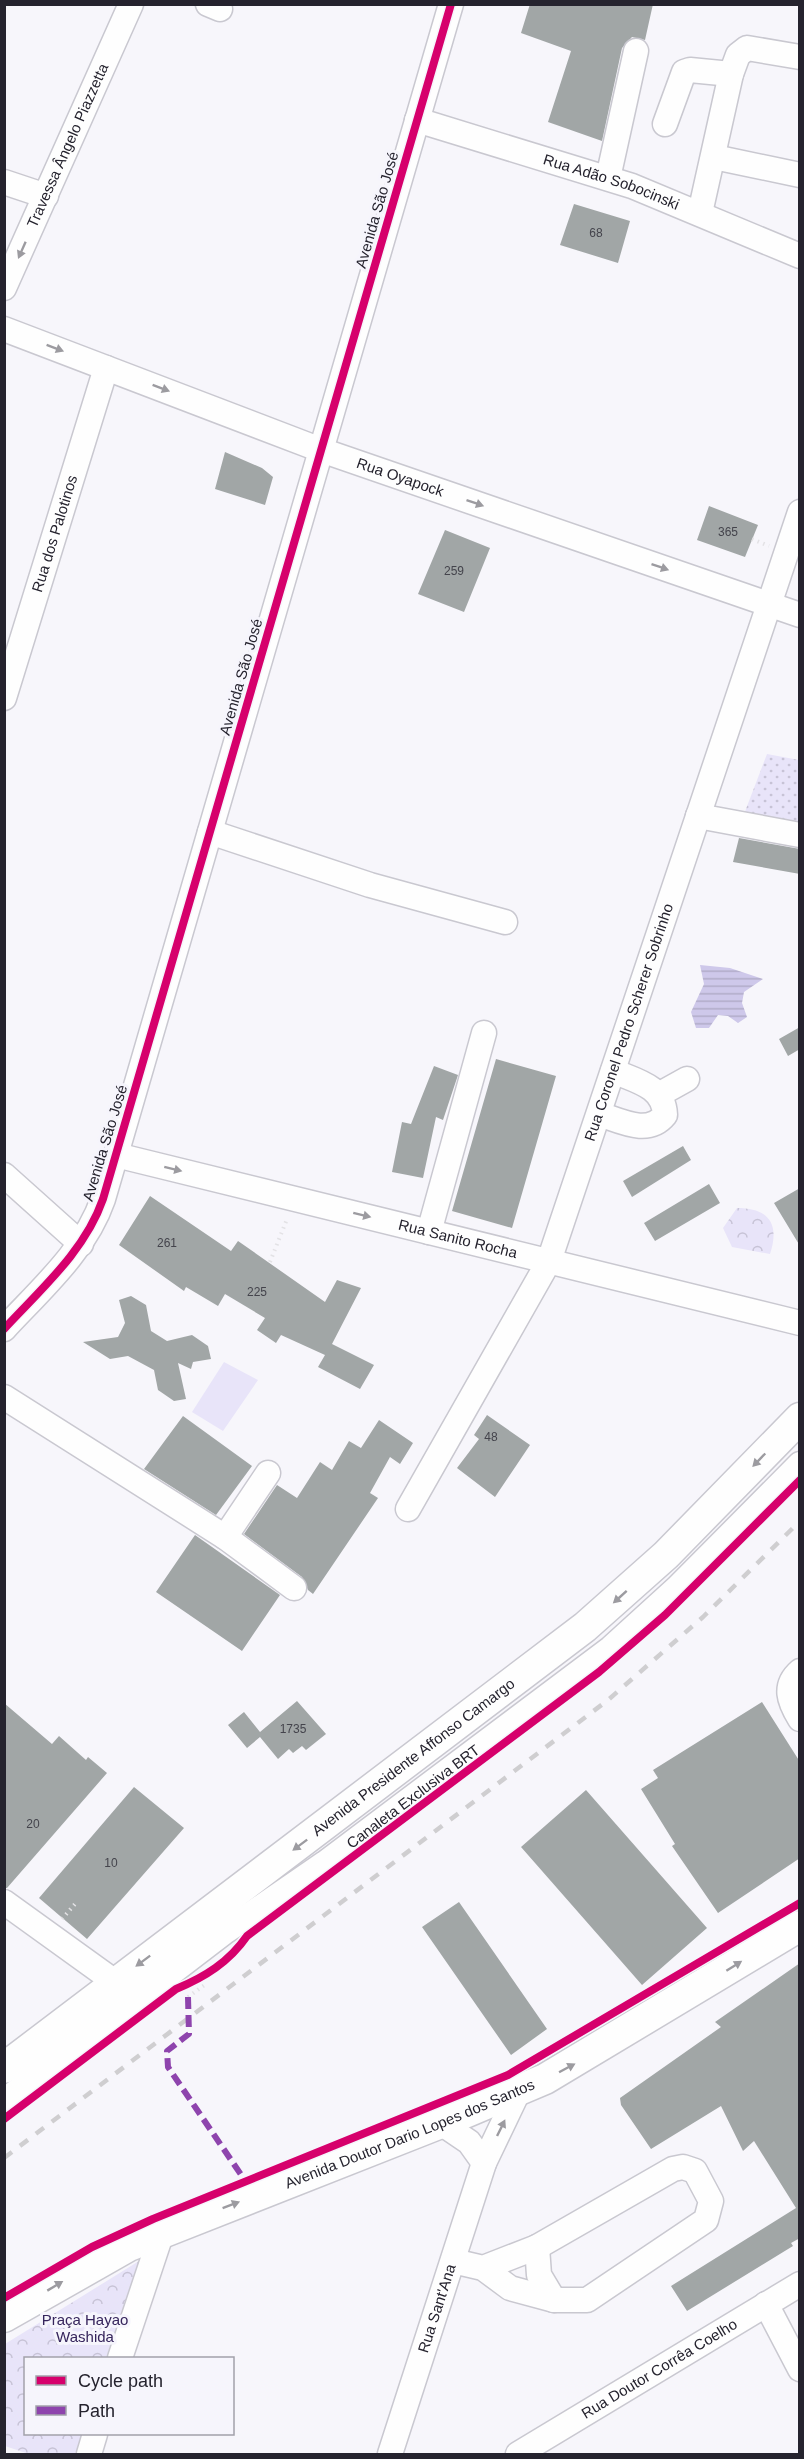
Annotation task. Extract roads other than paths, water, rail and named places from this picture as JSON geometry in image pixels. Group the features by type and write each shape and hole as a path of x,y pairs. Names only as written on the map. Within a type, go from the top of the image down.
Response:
{"main road":[{"name":"Avenida Presidente Affonso Camargo","path":"4,2068 585,1627 666,1555 800,1418"},
{"name":"Avenida Doutor Dario Lopes dos Santos","path":"4,2317 98,2262 162,2232 518,2092 574,2064 800,1926"}],"street":[{"name":"Travessa Ângelo Piazzetta","path":"4,288 131,4"},
{"name":"Avenida São José","path":"4,1329 81,1244 97,1217 451,4"},
{"path":"700,213 731,74 738,55 747,48 800,57"},
{"path":"608,178 636,51"},
{"path":"665,124 679,78 684,72 690,70 731,74"},
{"name":"Rua Adão Sobocinski","path":"417,120 608,178 700,213 800,256"},
{"path":"714,158 800,175"},
{"path":"4,182 46,196"},
{"name":"Rua Oyapock","path":"4,329 321,450 800,615"},
{"name":"Rua dos Palotinos","path":"4,698 106,368"},
{"name":"Rua Coronel Pedro Scherer Sobrinho","path":"408,1509 549,1261 800,512"},
{"path":"698,816 800,836"},
{"path":"210,832 370,885 505,922"},
{"path":"429,1232 484,1033"},
{"path":"599,1114 645,1127 658,1124 665,1115 665,1105 660,1094 651,1087 613,1071"},
{"path":"660,1094 687,1079"},
{"name":"Rua Sanito Rocha","path":"116,1155 800,1323"},
{"path":"4,1174 81,1244"},
{"path":"4,1397 225,1537 294,1588"},
{"name":"Canaleta Exclusiva BRT","path":"4,2101 226,1931 325,1863 611,1648 677,1588 800,1464"},
{"path":"225,1537 268,1473"},
{"path":"800,1671 790,1680 788,1695 800,1719"},
{"path":"4,1902 115,1982"},
{"name":"Rua Sant'Ana","path":"390,2454 484,2163 518,2092"},
{"path":"441,2123 469,2142 484,2163"},
{"path":"453,2261 483,2268 510,2288 554,2300 586,2300 706,2220 711,2201 695,2171 683,2167 673,2169 537,2247 483,2268"},
{"path":"120,2357 162,2232"},
{"path":"537,2247 539,2275 554,2300"},
{"name":"Rua Doutor Corrêa Coelho","path":"518,2454 800,2284"},
{"path":"766,2304 800,2369"},
{"path":"89,2454 95,2435"}],"railway":[{"path":"4,2158 608,1700 703,1617 800,1521"}],"park label":[{"name":"Praça Hayao Washida","path":"85,2328"}]}
